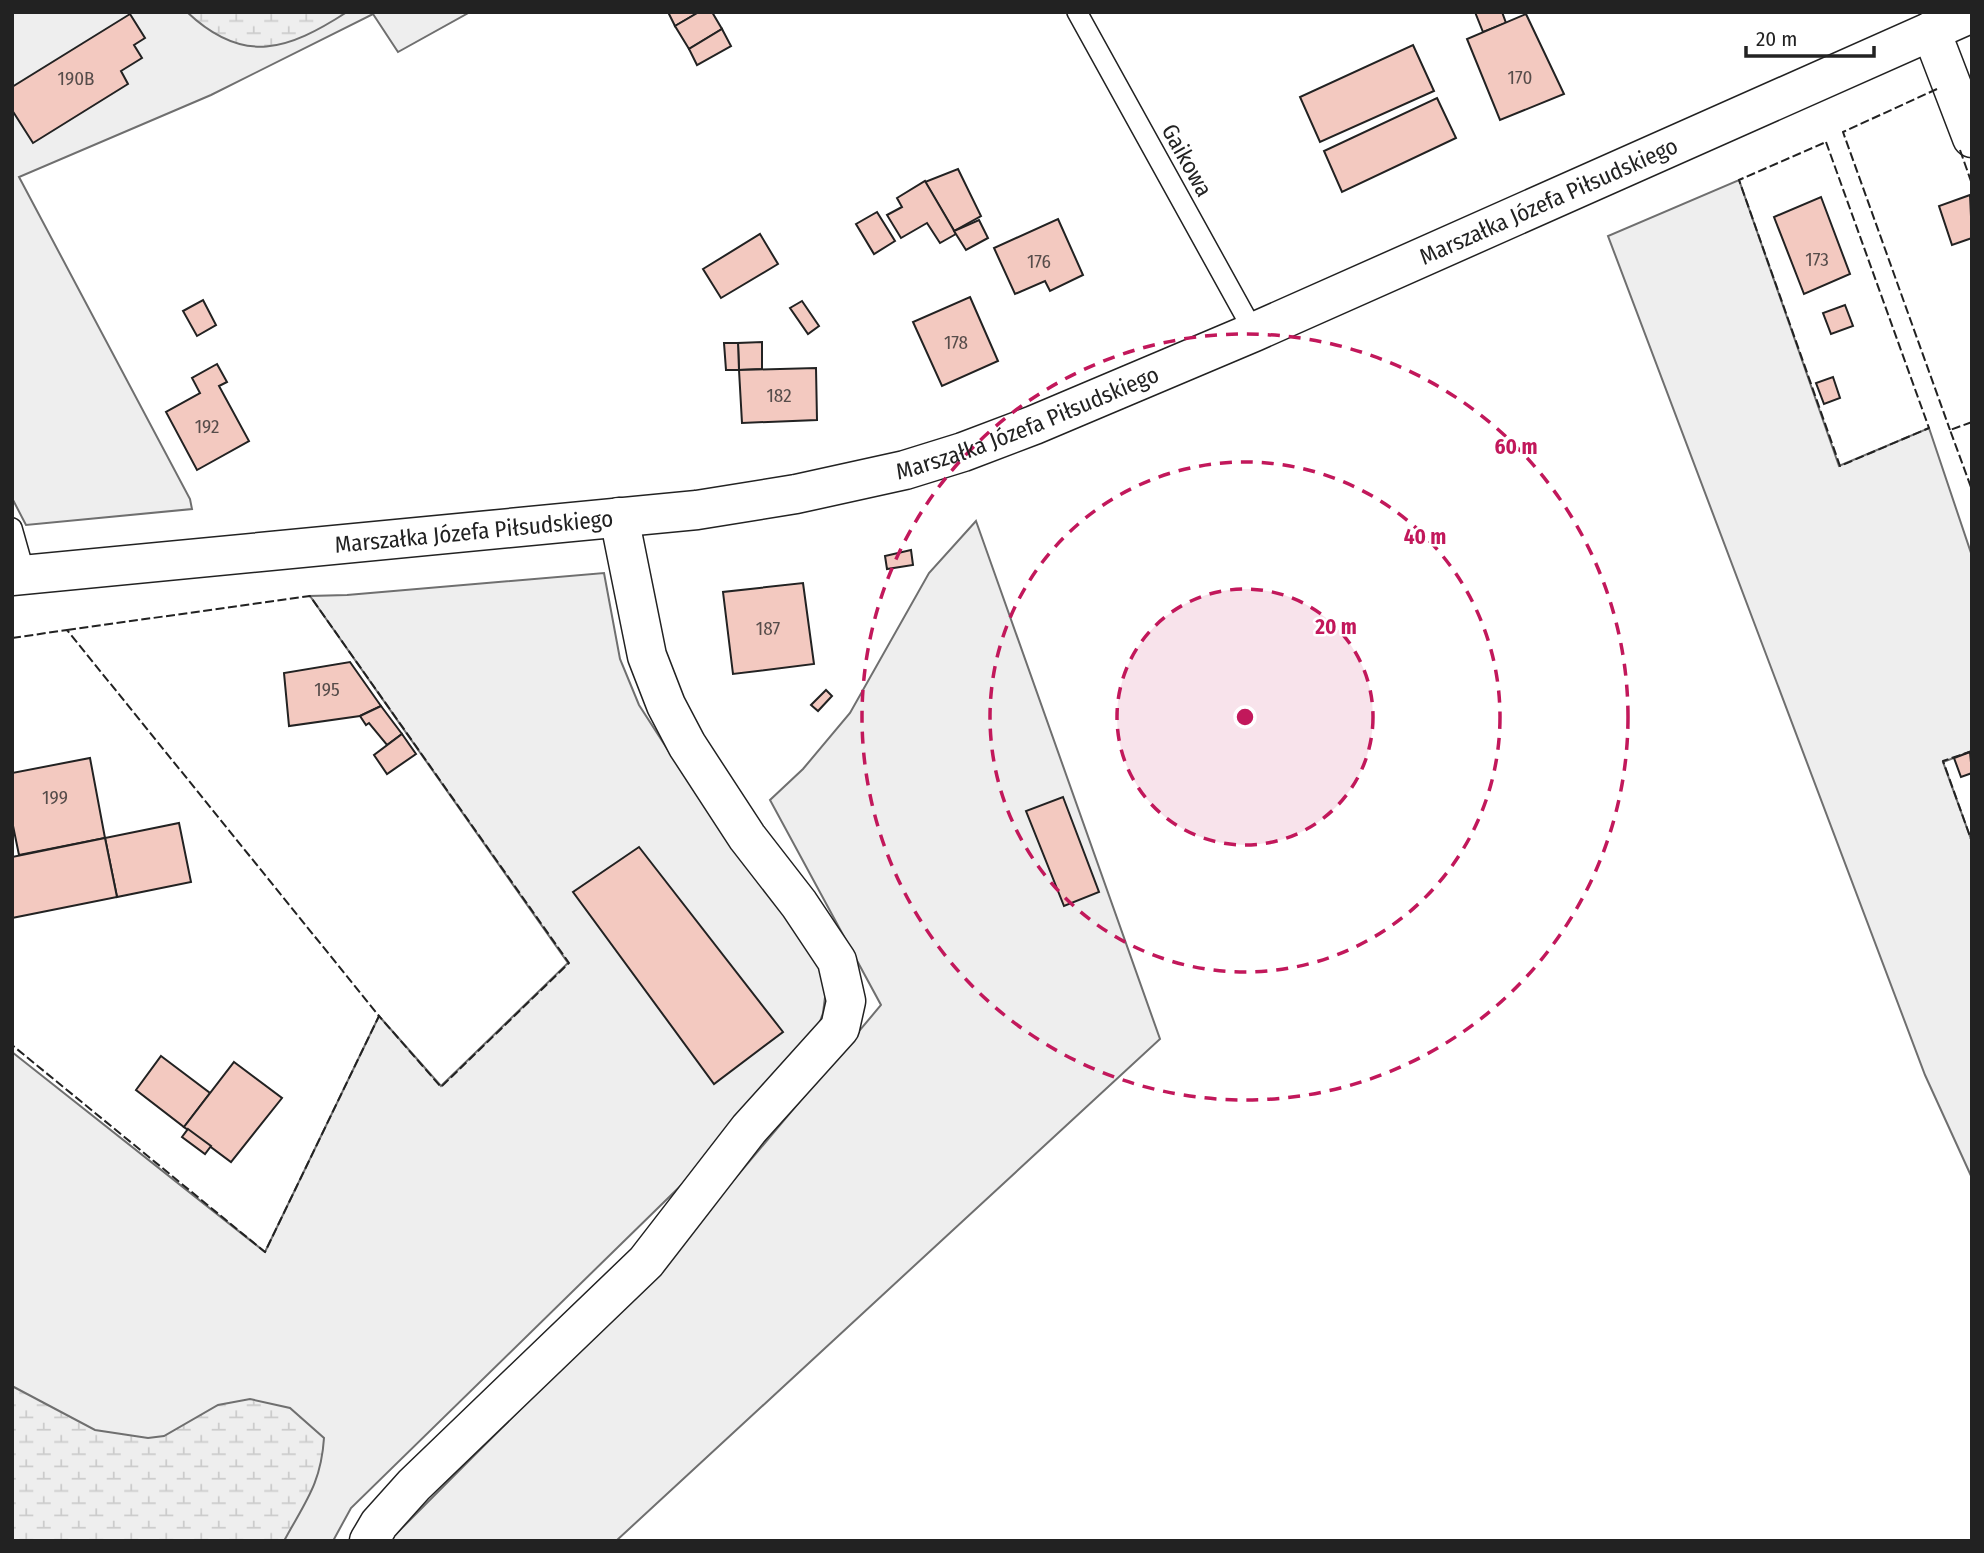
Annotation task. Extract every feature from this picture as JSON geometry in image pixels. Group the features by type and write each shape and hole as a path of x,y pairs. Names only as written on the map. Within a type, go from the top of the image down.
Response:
{"street":[{"name":"Marszałka Józefa Piłsudskiego","path":"19,575 697,510 796,494 905,470 963,453 1034,425 1254,332 1972,13"},
{"path":"1931,31 1972,138"},
{"path":"369,1541 379,1524 414,1485 646,1262 750,1129 840,1028 846,1001 837,961 799,904 747,837 687,745 666,705 647,656 619,517"}],"lane":[{"name":"Gaikowa","path":"1077,12 1254,332"},
{"path":"12,528 19,575"}],"green space":[{"path":"12,12 470,12 398,52 373,14 211,95 19,177 190,499 192,509 26,525 12,498"},
{"path":"187,12 347,12 305,36 285,43 247,46 208,29"},
{"path":"1739,180 1839,466 1929,428 1972,556 1972,751 1943,762 1972,842 1972,1178 1925,1075 1608,236"},
{"path":"976,521 1160,1039 616,1541 389,1541 653,1276 881,1005 770,800 803,769 850,713 929,573"},
{"path":"604,573 620,659 639,705 697,795 772,892 827,981 823,1013 815,1036 706,1161 351,1508 333,1541 12,1541 12,1052 265,1252 379,1016 441,1086 568,963 310,596"},
{"path":"12,1386 95,1430 148,1438 164,1436 218,1405 250,1399 290,1408 324,1438 316,1481 284,1541 12,1541"}],"building":[{"path":"668,12 699,12 675,26"},
{"path":"699,12 712,12 722,29 689,49 675,26"},
{"path":"1475,12 1502,12 1506,23 1483,32"},
{"path":"130,14 145,38 134,45 142,58 121,71 128,84 33,143 12,110 12,87"},
{"path":"1526,14 1564,94 1500,120 1467,39"},
{"path":"722,29 731,46 697,65 689,49"},
{"path":"1413,45 1434,91 1320,142 1300,97"},
{"path":"1437,98 1456,138 1342,192 1324,151"},
{"path":"958,169 981,216 954,231 925,182"},
{"path":"925,181 956,234 940,243 927,223 901,238 887,215 902,207 897,198"},
{"path":"1970,195 1972,238 1952,245 1939,206"},
{"path":"1821,197 1850,274 1804,294 1774,217"},
{"path":"877,212 895,241 874,254 856,224"},
{"path":"1058,219 1083,275 1050,291 1045,281 1015,294 994,248"},
{"path":"979,220 988,238 966,250 954,231"},
{"path":"760,234 778,264 721,298 703,269"},
{"path":"970,297 998,361 942,386 913,322"},
{"path":"203,300 216,325 197,336 183,311"},
{"path":"802,301 819,326 808,334 790,308"},
{"path":"1845,305 1853,326 1831,334 1823,313"},
{"path":"762,342 762,369 739,370 738,343"},
{"path":"724,343 738,343 739,370 726,370"},
{"path":"217,364 227,382 219,386 249,441 197,470 166,412 200,393 192,378"},
{"path":"816,368 817,420 742,423 739,370"},
{"path":"1833,377 1840,398 1824,404 1816,383"},
{"path":"911,550 913,565 887,569 885,556"},
{"path":"803,583 814,664 733,674 723,592"},
{"path":"350,662 381,706 360,716 289,726 284,673"},
{"path":"826,690 832,696 818,711 811,705"},
{"path":"381,706 402,734 387,745 360,716"},
{"path":"402,734 416,754 387,774 374,755"},
{"path":"1970,752 1972,773 1961,777 1954,758"},
{"path":"90,758 105,838 19,855 12,821 12,773"},
{"path":"1063,797 1099,892 1064,906 1026,811"},
{"path":"179,823 191,882 117,897 105,838"},
{"path":"105,838 117,897 12,918 12,857"},
{"path":"639,847 783,1032 714,1084 573,892"},
{"path":"161,1056 210,1093 184,1127 136,1090"},
{"path":"234,1062 282,1098 231,1162 184,1127"},
{"path":"188,1129 211,1146 205,1154 182,1137"}],"fence":[{"path":"1937,89 1843,132 1950,430"},
{"path":"1826,142 1929,428 1840,466 1739,180 1826,142"},
{"path":"1960,150 1972,184"},
{"path":"1972,422 1950,430 1972,490"},
{"path":"67,630 310,596 569,963 441,1087 379,1016"},
{"path":"12,638 67,630 379,1016 265,1252 12,1045"},
{"path":"1972,751 1943,761 1972,842"}]}
